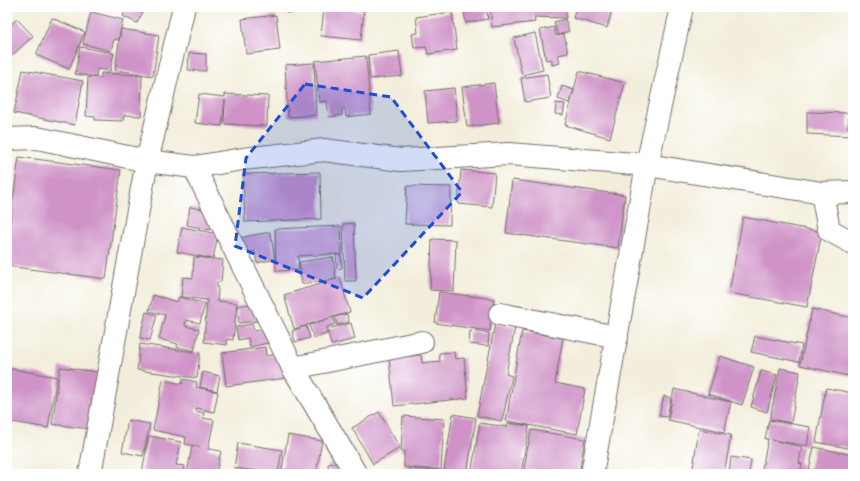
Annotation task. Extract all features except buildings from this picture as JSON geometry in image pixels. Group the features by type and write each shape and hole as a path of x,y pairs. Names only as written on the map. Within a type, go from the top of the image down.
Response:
{"street":[{"path":"90,474 147,161 184,7"},
{"path":"592,474 647,165 682,7"},
{"path":"7,139 37,138 147,161 194,167 243,159 324,150 401,160 509,154 647,165 822,193 853,192"},
{"path":"194,167 293,368 356,474"},
{"path":"822,193 829,230 853,243"},
{"path":"500,314 617,337"},
{"path":"293,368 422,342"}],"highlighted area":[{"path":"305,84 391,97 462,192 363,298 235,246 246,158"}]}
